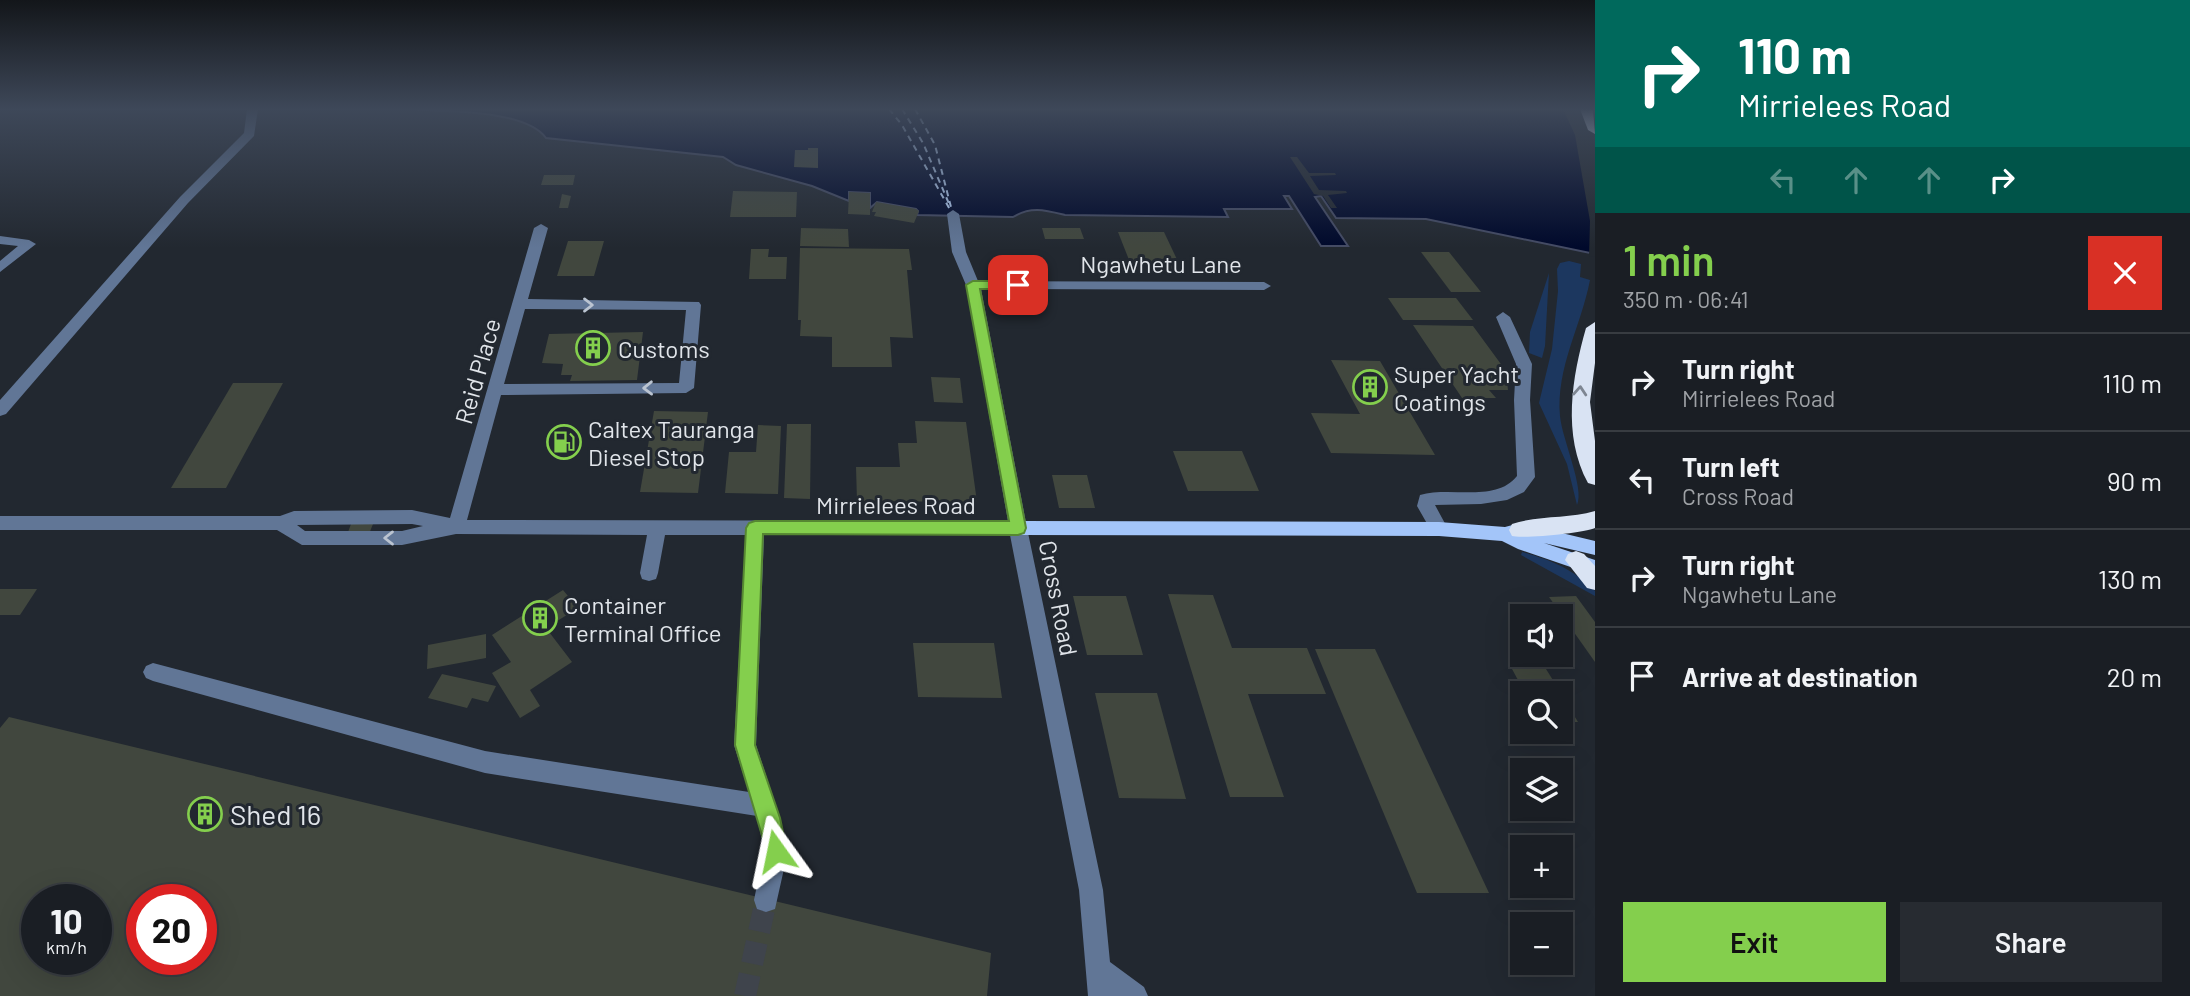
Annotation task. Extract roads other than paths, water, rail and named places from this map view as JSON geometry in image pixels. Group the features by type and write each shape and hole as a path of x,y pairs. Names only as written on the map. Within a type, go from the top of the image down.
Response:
{"highway":[{"path":"1595,328 1584,361 1579,408 1595,477"},
{"path":"1512,532 1548,525 1583,524 1595,519"},
{"path":"1589,559 1595,581"}],"main road":[{"name":"Mirrielees Road","path":"1018,528 1439,529 1512,532 1524,544 1589,559"}],"street":[{"path":"0,410 184,200 229,155"},
{"name":"Cross Road","path":"948,214 959,252 973,285 1018,528 1091,890 1101,984"},
{"name":"Reid Place","path":"456,527 541,228"},
{"path":"0,240 29,244 0,268"},
{"name":"Ngawhetu Lane","path":"973,285 1264,286"},
{"path":"496,390 686,388 694,305 520,304"},
{"path":"1439,529 1426,506 1426,500 1504,496 1520,488 1526,477 1522,400 1525,384 1524,364 1503,317"},
{"name":"Mirrielees Road","path":"0,523 280,523 302,538 402,538 456,527 1018,528"},
{"path":"649,573 657,528"},
{"path":"755,528 745,745 776,851 766,900"},
{"path":"153,672 485,762 765,806"},
{"path":"1101,984 1135,996"}],"tunnel":[{"path":"745,996 766,900"}],"place":[{"name":"Customs","path":"593,348"},
{"name":"Super Yacht Coatings","path":"1370,387"},
{"name":"Caltex Tauranga Diesel Stop","path":"564,442"},
{"name":"Container Terminal Office","path":"540,618"},
{"name":"Shed 16","path":"205,814"}]}
